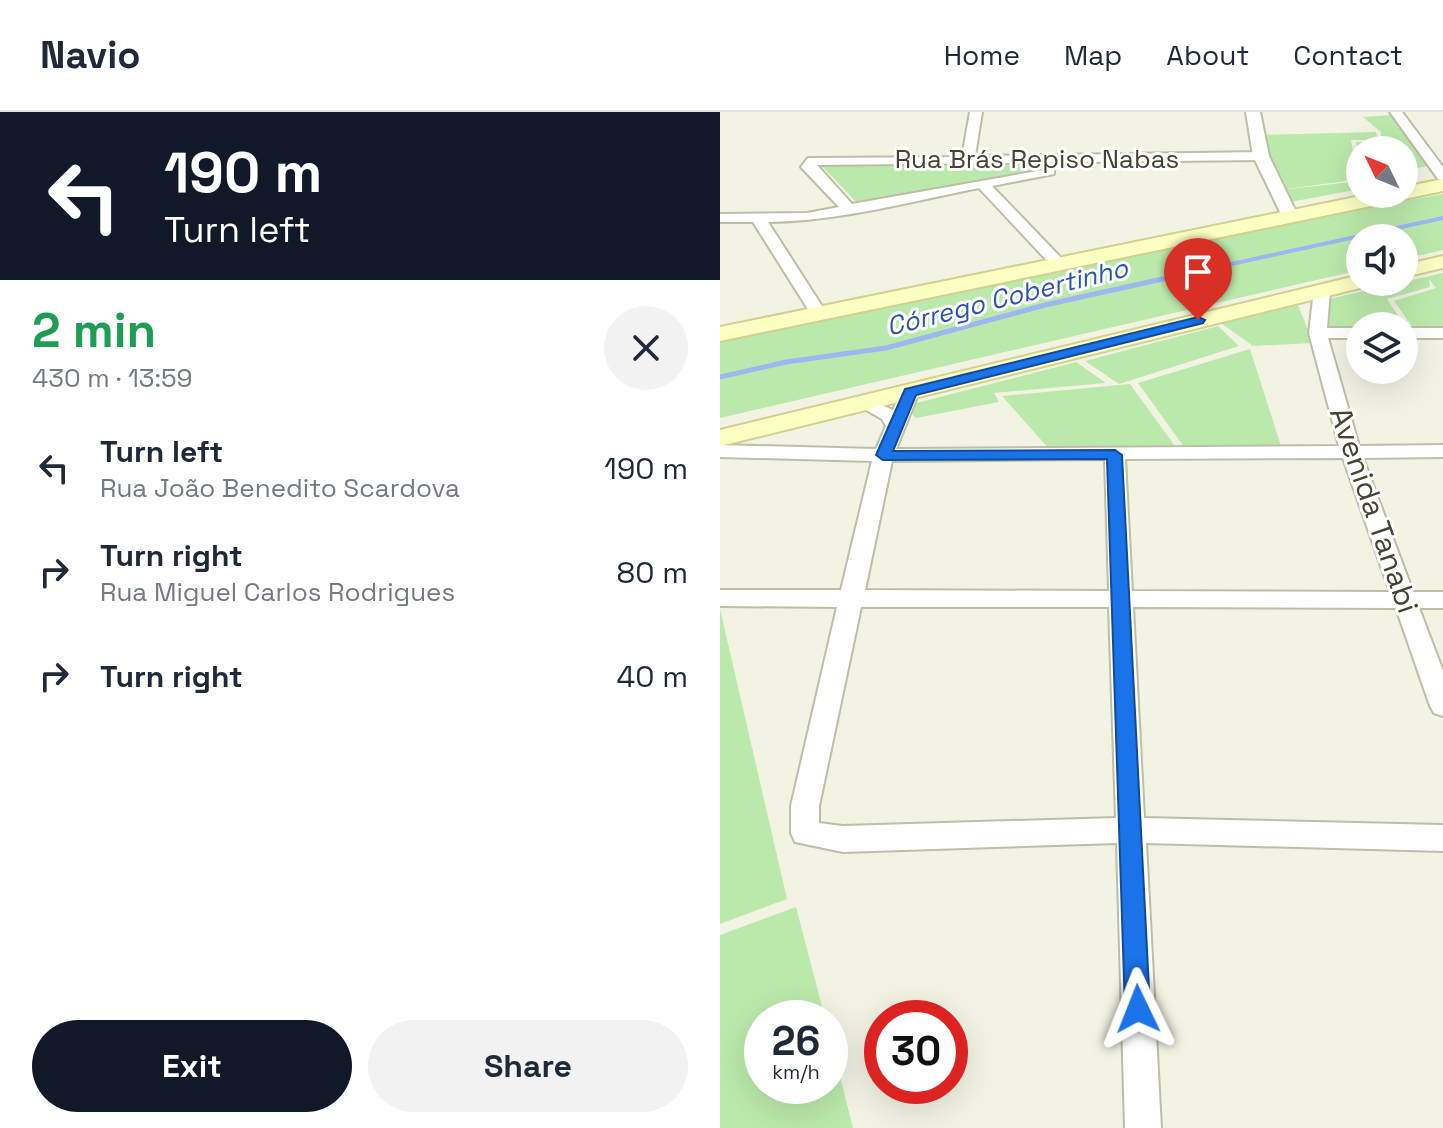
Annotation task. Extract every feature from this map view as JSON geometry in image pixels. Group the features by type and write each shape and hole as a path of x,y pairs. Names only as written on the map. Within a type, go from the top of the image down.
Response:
{"main road":[{"path":"1418,190 1443,185"},
{"path":"720,334 1346,203"},
{"path":"1418,268 1443,262"},
{"path":"726,444 863,403 1285,299 1320,311 1346,292"}],"street":[{"path":"968,159 976,112"},
{"path":"1253,112 1261,156 1289,214"},
{"path":"1396,112 1443,176"},
{"name":"Rua Brás Repiso Nabas","path":"851,211 808,167 813,161 1261,156"},
{"path":"720,218 807,217 851,211 1104,160"},
{"path":"983,184 1058,263"},
{"path":"758,218 819,314"},
{"path":"1320,311 1346,325"},
{"name":"Avenida Tanabi","path":"1320,311 1350,449 1443,706"},
{"path":"1418,333 1443,333"},
{"path":"910,392 883,455 805,806 805,833 843,839 1130,830 1443,838"},
{"path":"863,403 889,415 896,427"},
{"path":"726,444 883,455 1115,455 1350,449 1443,451"},
{"path":"1115,455 1143,1128"},
{"path":"720,598 1443,600"}],"green space":[{"path":"1391,115 1406,136 1381,136 1381,132 1363,117"},
{"path":"1376,132 1377,136 1346,136 1346,181 1287,189 1281,187 1256,135"},
{"path":"1418,152 1428,166 1418,168"},
{"path":"1065,163 859,205 820,164"},
{"path":"1346,183 1346,192 1285,203 1280,190"},
{"path":"1443,194 1443,250 1418,256 1418,224 1346,224 1346,273 720,418 720,342 1270,225 1365,208 1418,208 1418,198"},
{"path":"1443,273 1443,328 1418,328 1418,312 1402,312 1394,301 1436,288 1429,279 1430,287 1418,290 1418,279"},
{"path":"1346,295 1398,296 1387,299 1396,312 1346,312 1346,327 1324,327 1324,300"},
{"path":"1298,305 1313,343 1253,346 1222,324"},
{"path":"1218,326 1239,346 1119,384 1085,361"},
{"path":"1250,349 1281,446 1184,447 1138,383"},
{"path":"1076,362 1106,383 994,393 999,402 916,418 905,406"},
{"path":"1130,384 1175,446 1050,450 1002,396"},
{"path":"720,609 787,899 720,924"},
{"path":"796,907 820,1000 744,1000 744,1104 847,1104 853,1128 720,1128 720,935"}],"waterway":[{"name":"Córrego Cobertinho","path":"1185,274 1443,218"},
{"name":"Córrego Cobertinho","path":"720,377 786,362 886,348 1045,305 1194,272"}],"route":[{"path":"1138,1009 1115,455 883,455 910,392 1198,320"}]}
